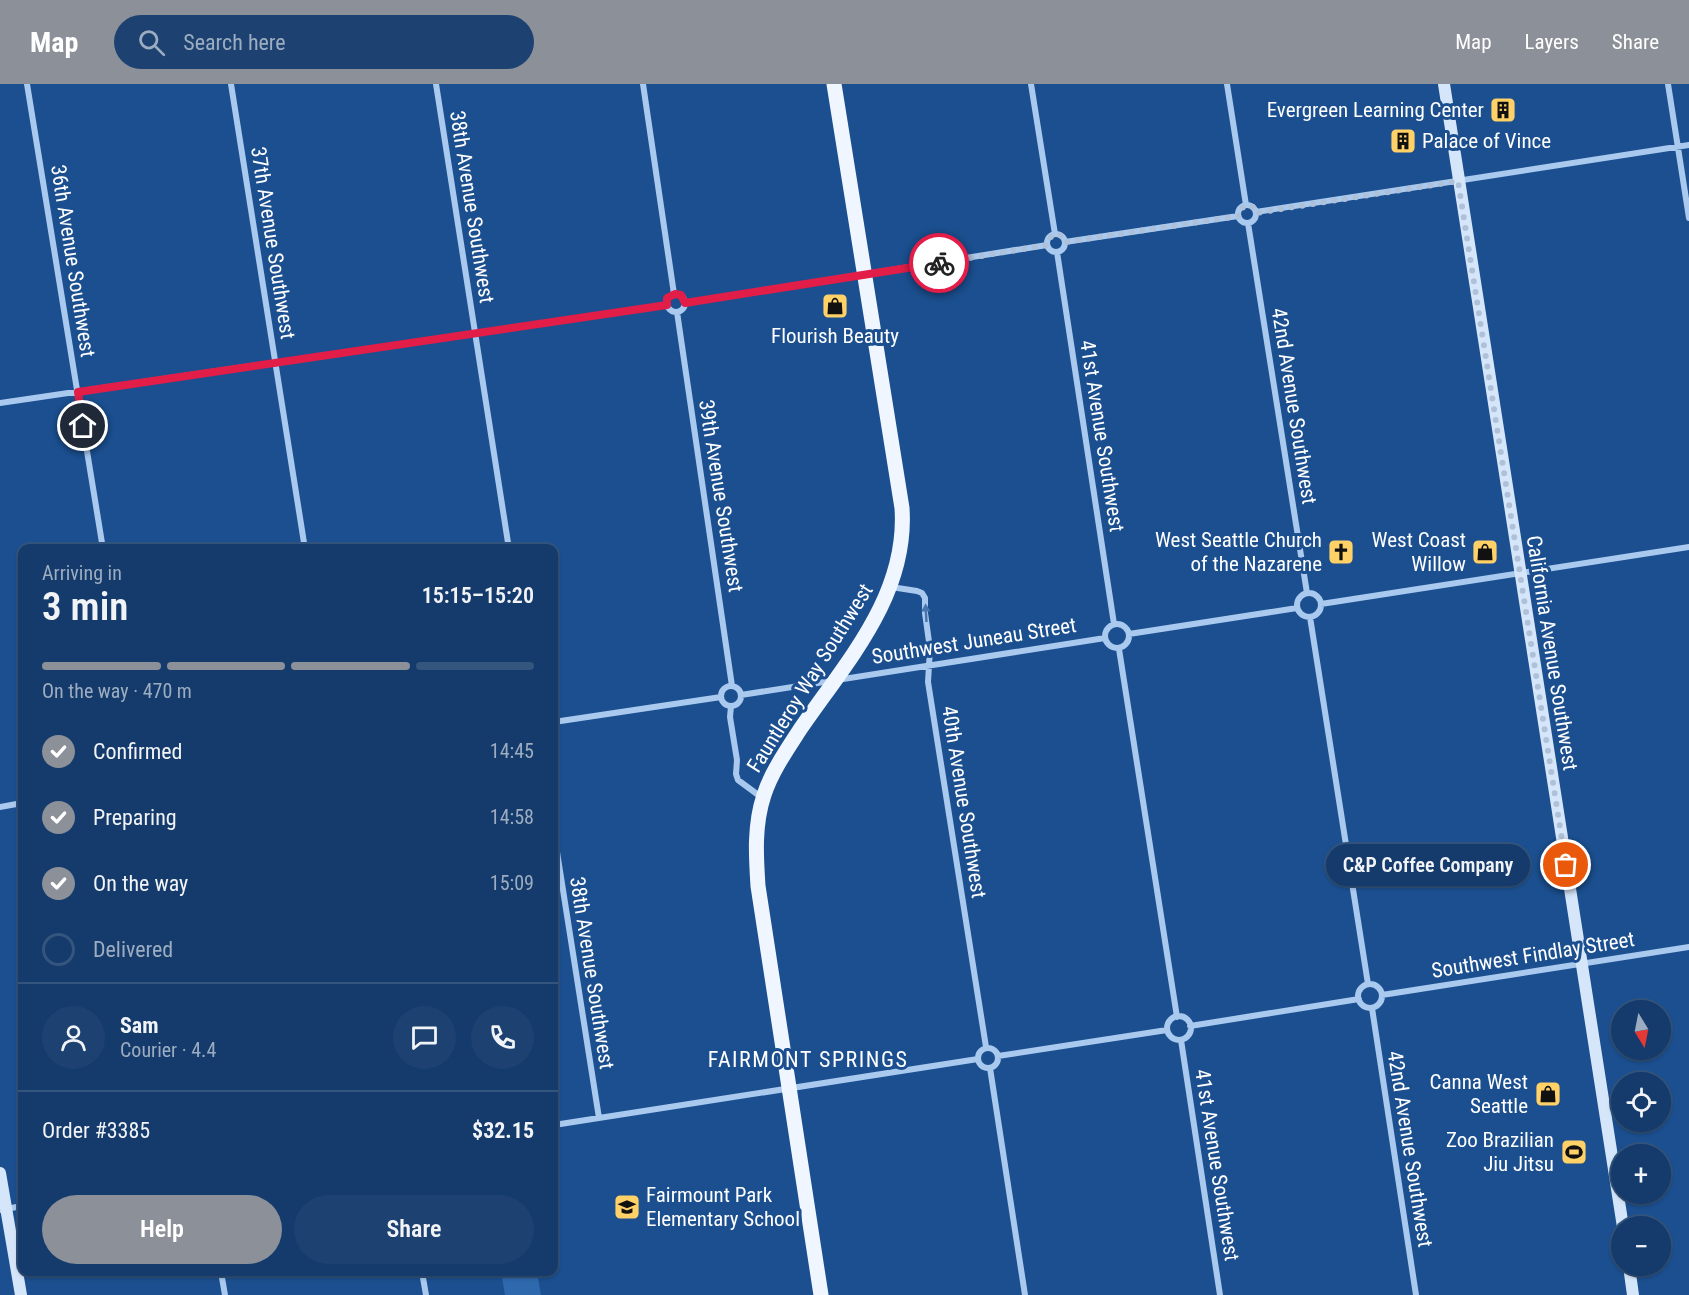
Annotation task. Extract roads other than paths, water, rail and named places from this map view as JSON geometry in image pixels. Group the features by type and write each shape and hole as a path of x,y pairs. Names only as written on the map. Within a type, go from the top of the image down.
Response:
{"main road":[{"name":"Fauntleroy Way Southwest","path":"821,1295 758,886 756,830 763,798 784,754 882,609 891,587 903,536 902,508 834,84"},
{"name":"California Avenue Southwest","path":"1444,84 1621,1216"},
{"path":"0,1173 3,1209 21,1295"},
{"path":"1630,1276 1633,1295"}],"street":[{"name":"36th Avenue Southwest","path":"27,84 102,544"},
{"name":"37th Avenue Southwest","path":"231,84 304,544"},
{"name":"38th Avenue Southwest","path":"436,84 508,544"},
{"path":"643,84 674,294"},
{"path":"1031,84 1055,234"},
{"path":"1227,84 1246,205"},
{"path":"1668,84 1689,218"},
{"path":"1256,213 1689,145"},
{"path":"1246,205 1253,207 1256,213 1254,219 1248,223 1241,220 1239,216 1240,209 1246,205"},
{"path":"1065,242 1239,216"},
{"name":"42nd Avenue Southwest","path":"1248,223 1307,593"},
{"path":"1055,234 1062,236 1065,242 1064,249 1057,252 1052,252 1047,245 1049,238 1055,234"},
{"path":"685,303 1047,245"},
{"name":"41st Avenue Southwest","path":"1057,252 1114,624"},
{"path":"674,294 681,295 685,303 677,312 671,311 667,305 667,298 674,294"},
{"path":"0,403 667,305"},
{"name":"39th Avenue Southwest","path":"677,312 732,686"},
{"path":"1321,604 1689,547"},
{"name":"40th Avenue Southwest","path":"891,587 917,591 925,598 930,649 928,682 986,1047"},
{"path":"1307,593 1316,596 1321,604 1318,613 1310,617 1302,616 1297,608 1299,598 1307,593"},
{"path":"1129,634 1297,608"},
{"path":"1310,617 1368,984"},
{"path":"1114,624 1124,626 1129,634 1128,643 1119,649 1109,646 1105,638 1106,630 1114,624"},
{"name":"Southwest Juneau Street","path":"741,695 1105,638"},
{"path":"1119,649 1177,1017"},
{"path":"732,686 739,689 741,695 739,702 731,706 725,704 721,697 723,689 732,686"},
{"path":"558,721 721,697"},
{"path":"731,706 730,717 738,780 763,798"},
{"path":"0,807 18,804"},
{"name":"38th Avenue Southwest","path":"558,858 599,1118"},
{"name":"Southwest Findlay Street","path":"1382,995 1689,947"},
{"path":"1368,984 1379,988 1382,995 1380,1003 1372,1008 1363,1006 1359,999 1361,989 1368,984"},
{"path":"1190,1026 1359,999"},
{"name":"42nd Avenue Southwest","path":"1372,1008 1416,1295"},
{"path":"1177,1017 1185,1018 1190,1026 1189,1035 1181,1040 1171,1038 1167,1030 1170,1020 1177,1017"},
{"path":"998,1056 1167,1030"},
{"name":"41st Avenue Southwest","path":"1181,1040 1220,1295"},
{"path":"986,1047 993,1048 998,1056 996,1064 990,1068 982,1066 978,1059 980,1051 986,1047"},
{"path":"558,1124 978,1059"},
{"path":"990,1068 1025,1295"},
{"path":"3,1209 18,1207"},
{"path":"222,1276 225,1295"},
{"path":"423,1276 426,1295"}],"place":[{"name":"Evergreen Learning Center","path":"1503,110"},
{"name":"Palace of Vince","path":"1403,141"},
{"name":"Flourish Beauty","path":"835,306"},
{"name":"West Seattle Church of the Nazarene","path":"1341,552"},
{"name":"West Coast Willow","path":"1485,552"},
{"name":"C&P Coffee Company","path":"1566,865"},
{"name":"Canna West Seattle","path":"1548,1094"},
{"name":"Zoo Brazilian Jiu Jitsu","path":"1574,1152"},
{"name":"Fairmount Park Elementary School","path":"627,1207"}],"district":[{"name":"FAIRMONT SPRINGS","path":"808,1059"}]}
